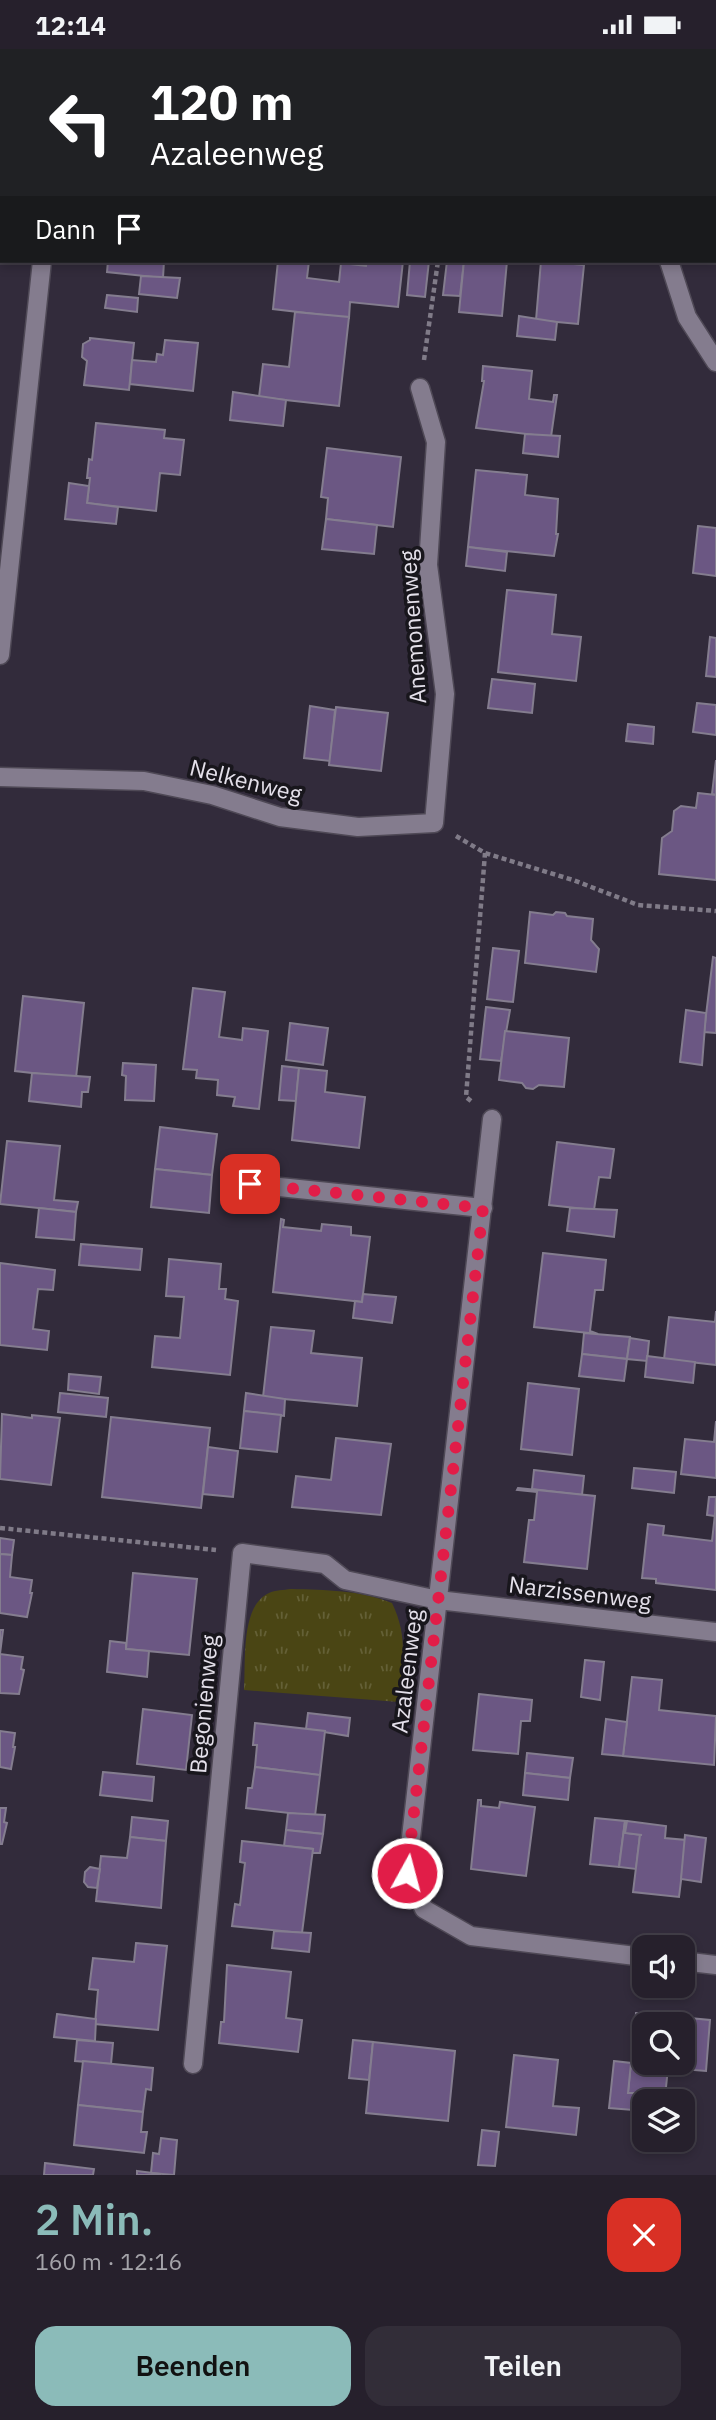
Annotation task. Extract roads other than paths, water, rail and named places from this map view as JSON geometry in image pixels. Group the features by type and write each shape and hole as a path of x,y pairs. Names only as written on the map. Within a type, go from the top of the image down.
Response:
{"street":[{"path":"0,655 42,263"},
{"path":"670,263 687,317 716,362"},
{"name":"Anemonenweg","path":"420,388 436,442 428,565 445,694 434,823"},
{"name":"Nelkenweg","path":"0,777 144,781 212,795 280,817 358,827 434,823"},
{"name":"Azaleenweg","path":"492,1119 407,1873 424,1909 471,1936 632,1956"},
{"path":"250,1184 483,1208"},
{"name":"Begonienweg","path":"193,2064 242,1553 324,1564 345,1580 438,1600"},
{"name":"Narzissenweg","path":"438,1600 716,1632"},
{"path":"695,1963 716,1965"}]}
